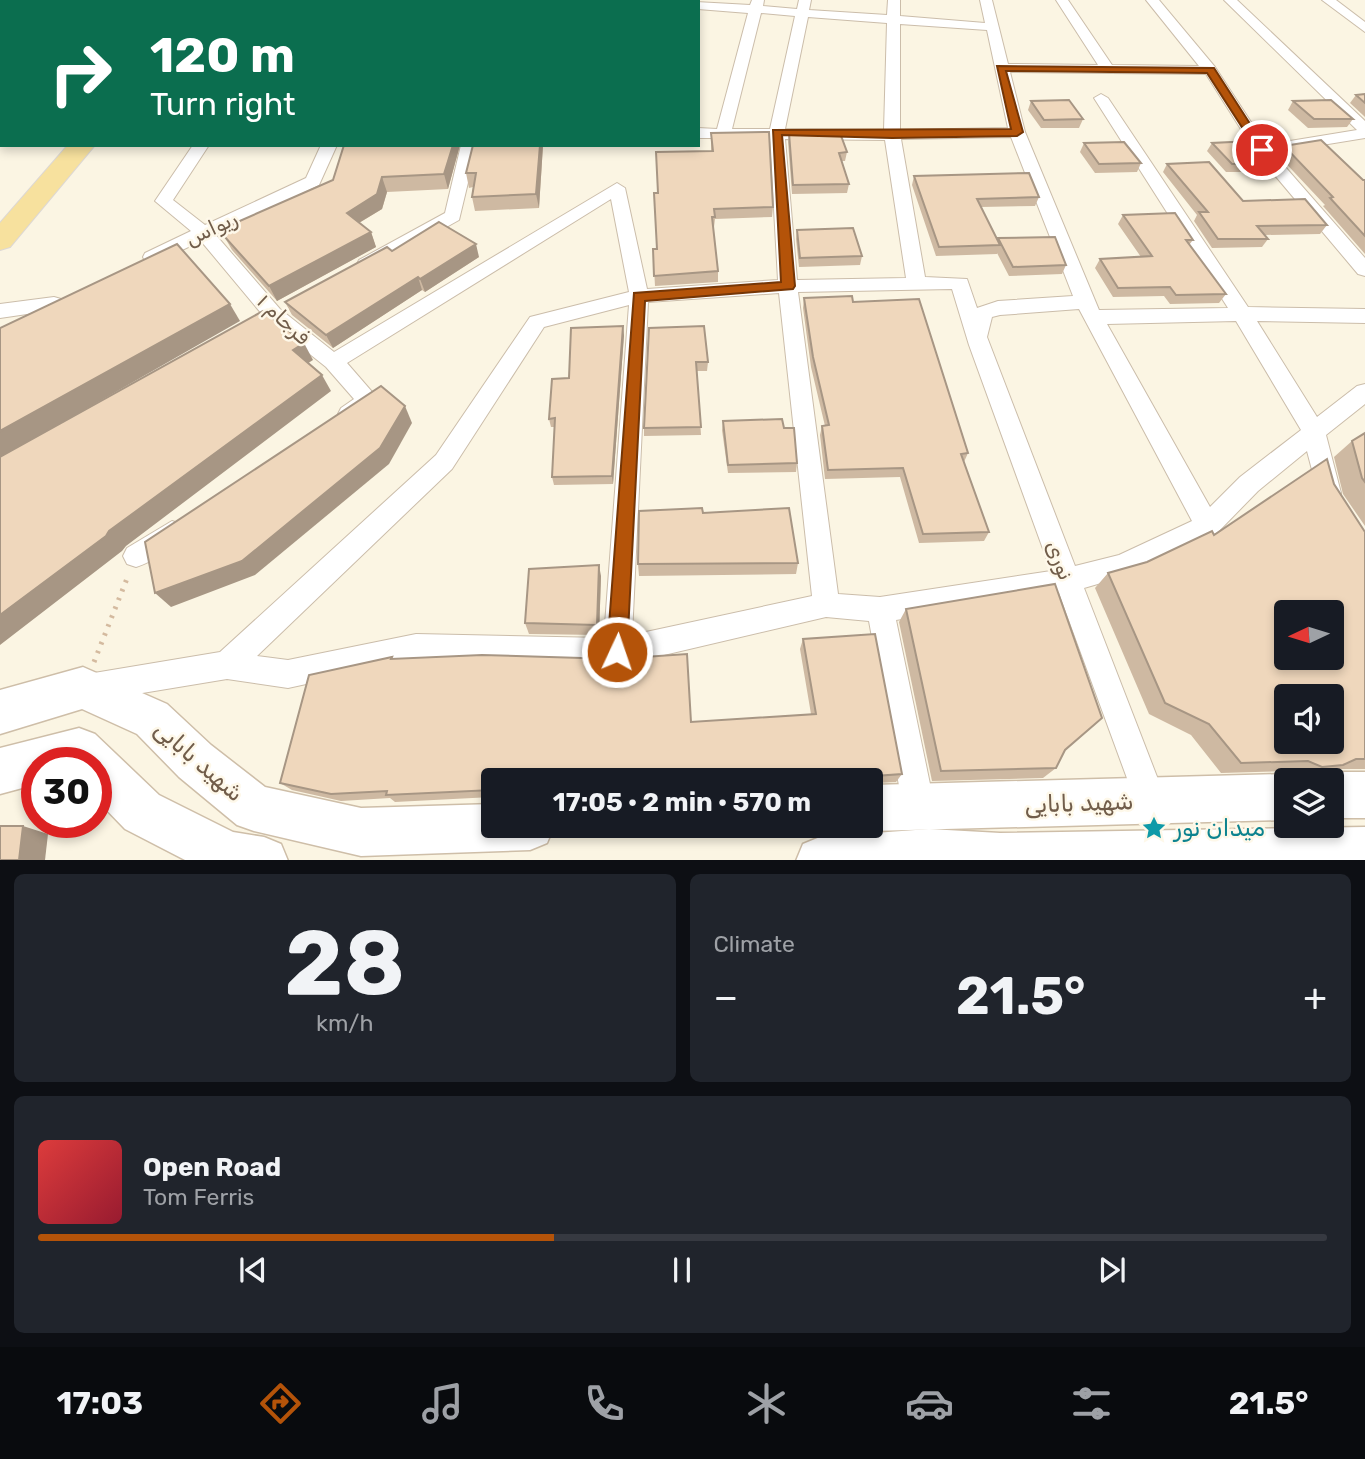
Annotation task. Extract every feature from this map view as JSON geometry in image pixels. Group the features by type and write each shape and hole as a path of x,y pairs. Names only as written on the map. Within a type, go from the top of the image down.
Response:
{"main road":[{"path":"0,220 63,147"},
{"path":"0,241 80,147"},
{"path":"0,712 83,688"},
{"name":"شهید بابایی","path":"83,688 152,719 195,761 254,808 361,832 481,828"},
{"path":"0,771 21,765"},
{"path":"112,783 142,812 229,856 264,860"},
{"path":"1344,795 1365,795"},
{"name":"شهید بابایی","path":"883,807 1056,805 1274,797"},
{"path":"820,860 1365,851"}],"street":[{"path":"228,664 444,462 537,322 639,296 788,286 917,285 892,135 894,0"},
{"path":"986,0 1017,132 1089,309 1207,526"},
{"path":"1062,0 1108,69"},
{"path":"1152,0 1210,70 1262,150 1365,270"},
{"path":"1230,0 1365,131"},
{"path":"1328,0 1365,28"},
{"path":"700,5 804,6 894,19 992,27"},
{"path":"724,131 757,5"},
{"path":"804,6 777,132 788,286 825,605"},
{"path":"1000,68 1210,70"},
{"path":"1101,98 1242,314 1314,431 1330,498 1337,509"},
{"path":"700,133 724,131 892,135 1017,132"},
{"path":"1262,150 1365,131"},
{"name":"فرجام ۱","path":"200,147 164,201 202,232 267,318 333,362 369,401 334,424"},
{"name":"ریواس","path":"141,262 313,181 328,147"},
{"path":"345,275 453,216 469,147"},
{"path":"333,362 617,188 639,296 617,652"},
{"name":"نوری","path":"917,285 960,283 1150,800"},
{"path":"0,311 60,301 0,333"},
{"path":"267,318 297,301"},
{"path":"975,328 983,313 998,308 1365,316"},
{"path":"83,688 228,664 288,674 416,647 617,652 825,605 880,610 1068,580 1124,566 1207,526 1249,484 1365,392"},
{"path":"136,556 195,517"},
{"path":"880,610 930,857"}],"path":[{"path":"83,688 136,556"}],"building":[{"path":"1365,94 1365,103 1356,95"},
{"path":"1069,100 1083,119 1044,120 1031,101"},
{"path":"1331,100 1353,119 1314,119 1293,101"},
{"path":"769,132 773,207 714,209 715,217 712,217 718,271 654,276 653,249 657,249 654,193 658,193 656,152 713,151 711,133"},
{"path":"789,133 840,133 847,152 839,153 849,184 793,185"},
{"path":"1321,140 1365,180 1365,236 1330,198 1333,197 1284,146"},
{"path":"1124,142 1141,163 1099,164 1084,143"},
{"path":"1257,142 1274,163 1232,164 1212,143"},
{"path":"343,147 452,147 444,174 382,177 377,194 347,213 371,232 269,286 224,236 226,227 333,180"},
{"path":"472,147 540,147 536,194 472,197 476,173 466,173"},
{"path":"1209,162 1243,201 1305,199 1327,225 1257,226 1268,239 1218,239 1199,212 1208,212 1167,164"},
{"path":"1029,173 1039,197 977,199 1000,245 939,247 914,176"},
{"path":"1175,213 1193,240 1186,240 1226,294 1176,295 1170,287 1118,288 1100,259 1152,256 1123,215"},
{"path":"439,222 476,244 326,335 285,302 387,247 392,251"},
{"path":"853,228 862,256 800,258 797,230"},
{"path":"1055,237 1066,265 1013,267 998,238"},
{"path":"177,244 230,304 0,431 0,328"},
{"path":"852,296 853,302 919,299 968,453 961,454 989,532 923,534 903,468 828,470 822,426 829,425 813,357 804,298"},
{"path":"263,311 304,343 293,350 322,375 109,531 106,536 0,615 0,457"},
{"path":"623,326 612,476 552,477 555,418 549,419 552,379 569,378 571,328"},
{"path":"704,326 708,362 696,362 701,427 644,428 649,328"},
{"path":"381,386 405,406 380,448 242,561 155,593 145,542"},
{"path":"782,419 784,428 794,428 797,463 728,465 723,421"},
{"path":"1365,433 1365,482 1352,441"},
{"path":"1327,459 1334,484 1365,532 1365,759 1322,767 1308,761 1241,763 1209,724 1165,703 1108,573 1147,562 1212,531 1214,535"},
{"path":"702,508 703,513 789,508 798,563 638,564 639,511"},
{"path":"599,565 597,625 525,623 529,569"},
{"path":"1055,584 1102,718 1065,750 1056,768 941,771 906,609"},
{"path":"875,634 902,774 883,775 883,768 481,768 481,791 386,795 387,791 331,794 280,783 309,675 392,657 391,659 482,655 615,659 687,654 691,722 816,714 803,639"},
{"path":"0,826 21,826 19,860 0,860"}],"place":[{"name":"میدان نور","path":"1154,828"}],"route":[{"path":"617,652 639,296 788,286 777,132 892,135 1017,132 1000,68 1210,70 1262,150"}]}
